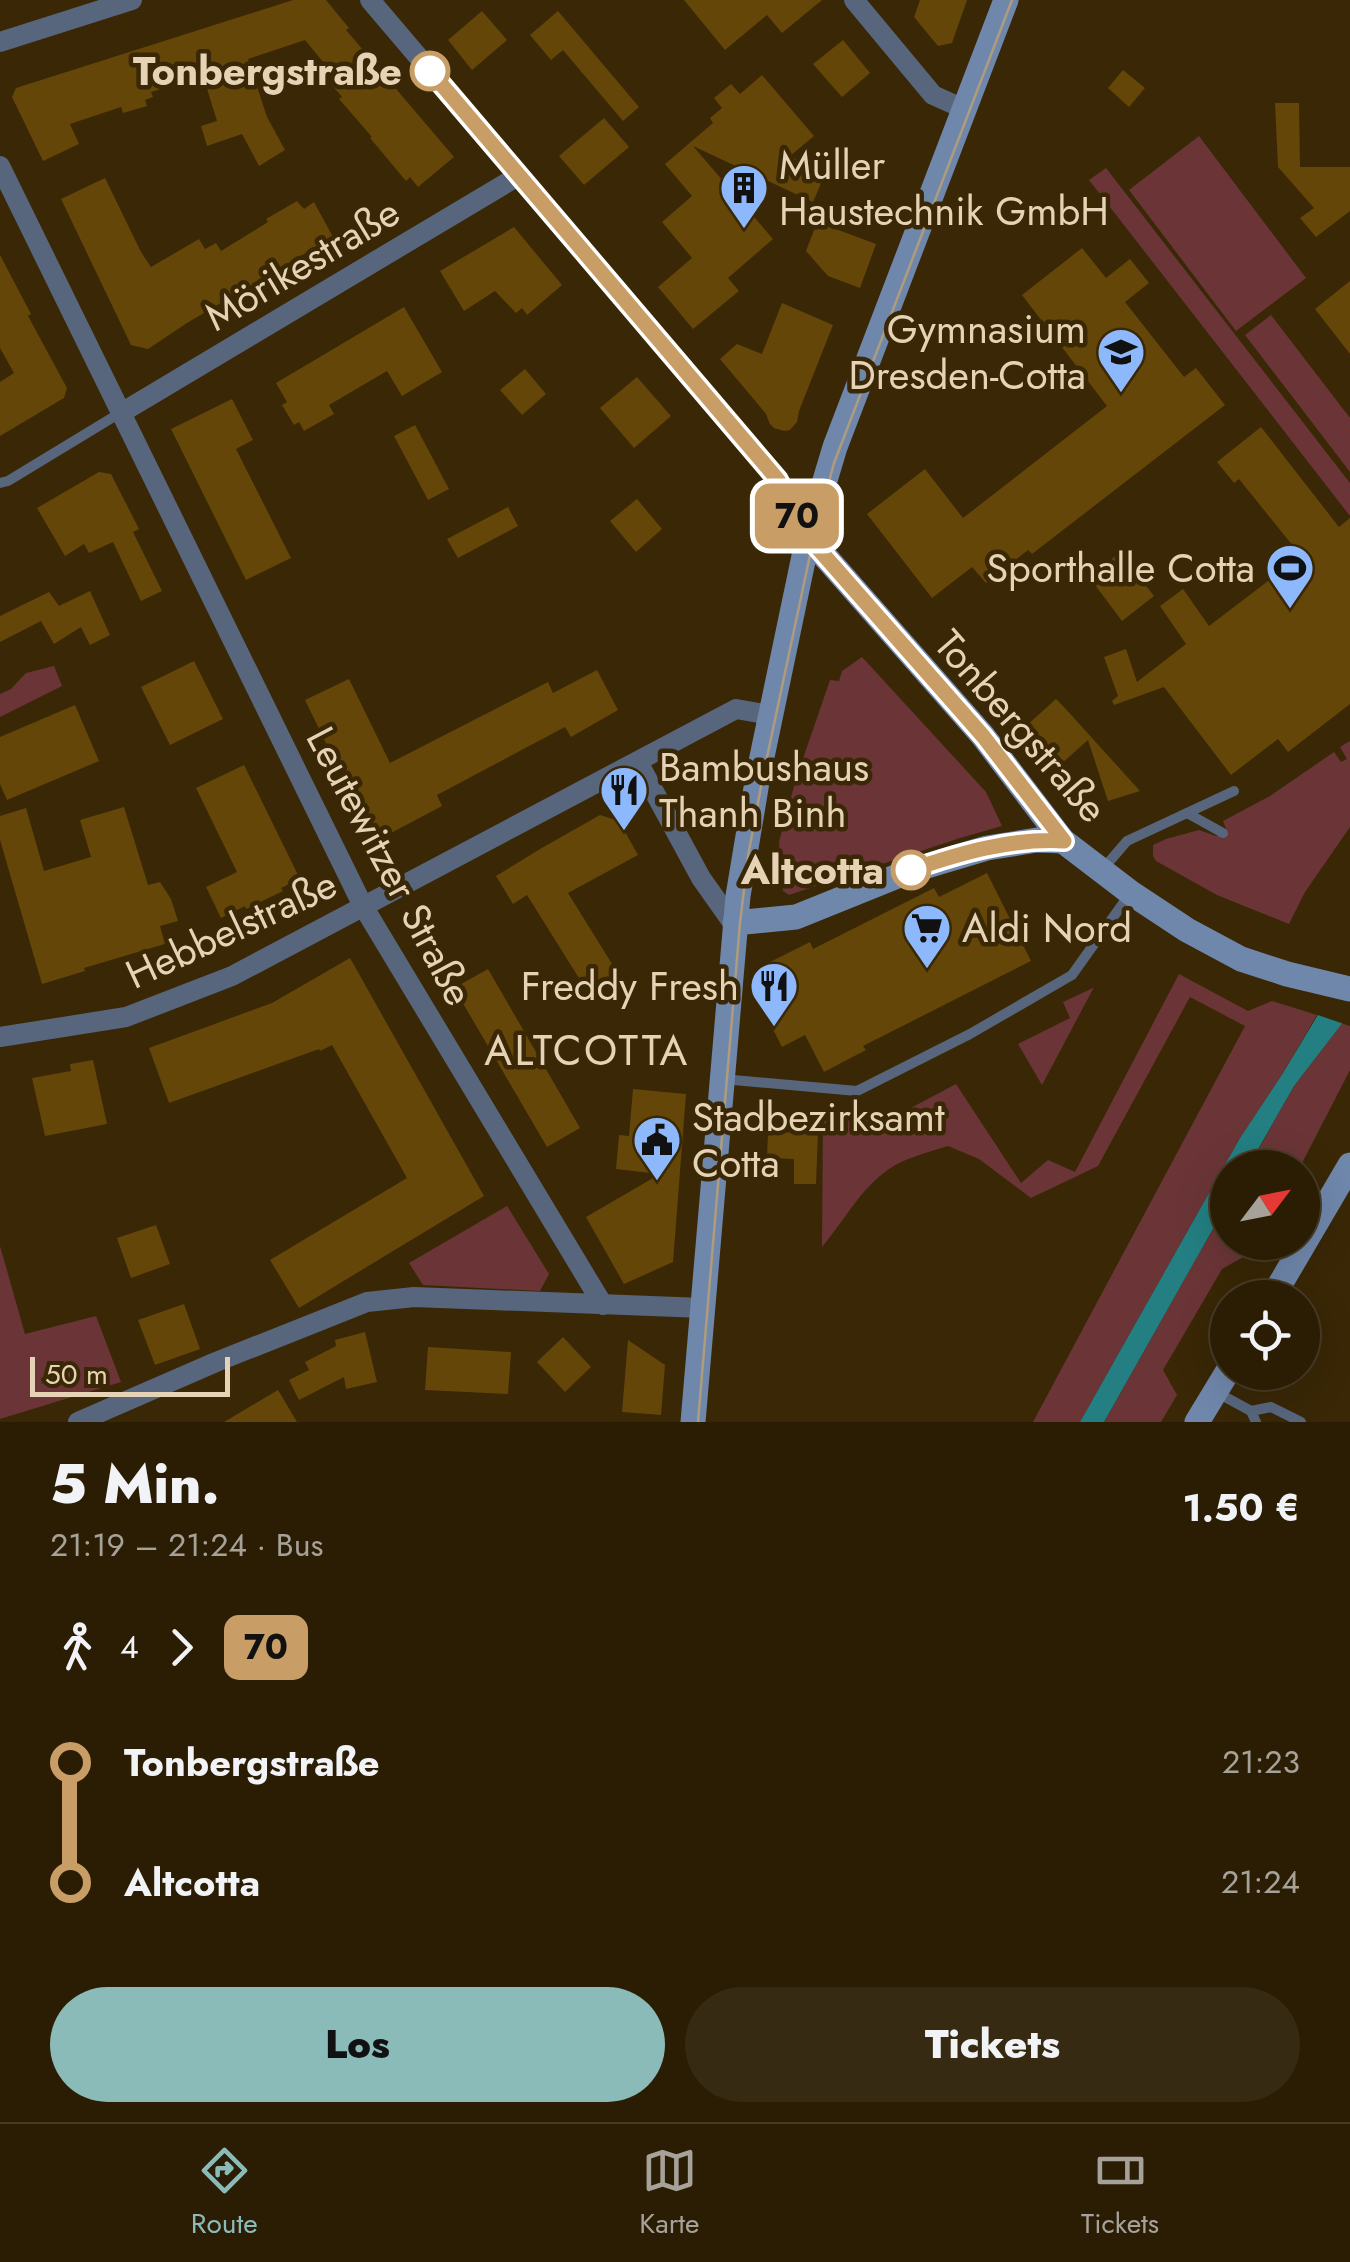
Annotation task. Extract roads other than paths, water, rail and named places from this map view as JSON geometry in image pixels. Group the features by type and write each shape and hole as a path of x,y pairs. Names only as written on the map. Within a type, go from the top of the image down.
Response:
{"main road":[{"path":"693,1422 721,1079 746,840 808,537 835,447 1006,0"},
{"name":"Tonbergstraße","path":"808,537 983,736 1064,841 1187,930 1241,959 1350,989"},
{"path":"736,922 796,916 920,867 987,848 1037,840 1064,841"},
{"path":"1283,1280 1350,1166"},
{"path":"1197,1422 1217,1390"}],"street":[{"path":"0,42 132,0"},
{"name":"Tonbergstraße","path":"370,0 778,480 808,537"},
{"path":"854,0 932,95 964,109"},
{"name":"Leutewitzer Straße","path":"0,166 363,906 603,1304"},
{"name":"Mörikestraße","path":"121,413 518,176"},
{"path":"736,922 732,922 701,878 638,762 736,709 772,715"},
{"name":"Hebbelstraße","path":"0,1037 126,1017 232,976 638,762"},
{"path":"78,1422 367,1302 414,1298 703,1308"}],"lane":[{"path":"0,483 121,413"},
{"path":"1101,871 1127,840 1234,791"},
{"path":"1187,814 1223,833"},
{"path":"721,1079 857,1091 970,1034 1072,975 1131,892"},
{"path":"1230,1390 1254,1417 1271,1406 1301,1422"}],"water":[{"path":"1331,993 1350,1009 1347,1017 1294,1086 1258,1150 1233,1150"},
{"path":"1210,1191 1210,1234 1104,1422 1080,1422"}],"tram line":[{"path":"698,1422 748,856 813,541 834,463 1012,0"}],"place":[{"name":"Tonbergstraße","path":"430,71"},
{"name":"Müller Haustechnik GmbH","path":"744,230"},
{"name":"Gymnasium Dresden-Cotta","path":"1121,394"},
{"name":"Sporthalle Cotta","path":"1290,610"},
{"name":"Bambushaus Thanh Binh","path":"624,832"},
{"name":"Altcotta","path":"911,870"},
{"name":"Aldi Nord","path":"927,970"},
{"name":"Freddy Fresh","path":"774,1028"},
{"name":"Stadbezirksamt Cotta","path":"657,1182"}],"district":[{"name":"ALTCOTTA","path":"587,1050"}]}
